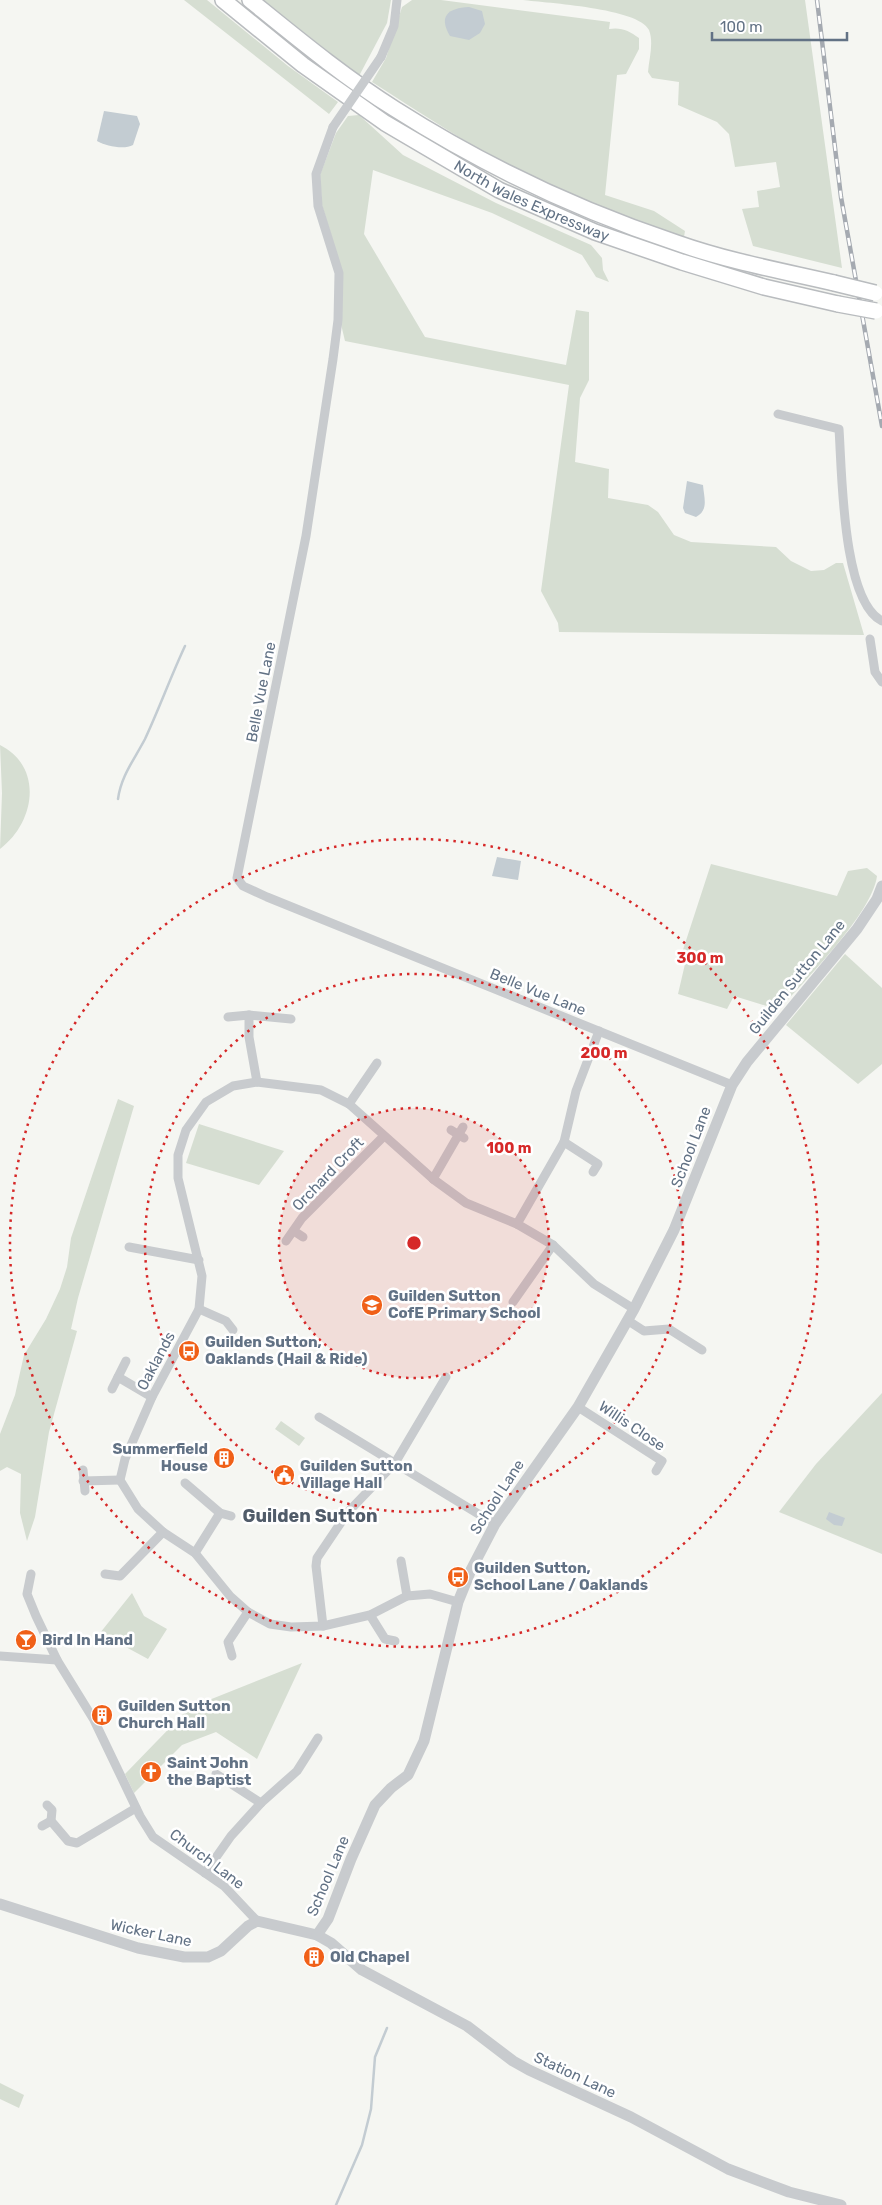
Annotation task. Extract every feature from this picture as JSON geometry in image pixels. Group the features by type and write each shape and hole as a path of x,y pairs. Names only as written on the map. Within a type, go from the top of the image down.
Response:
{"highway":[{"name":"North Wales Expressway","path":"223,0 303,65 385,123 499,190 595,232 682,262 764,287 879,312"},
{"name":"North Wales Expressway","path":"250,0 314,52 394,109 510,175 588,210 678,244 750,264 878,293"}],"street":[{"name":"Belle Vue Lane","path":"398,0 394,26 381,57 332,127 316,174 318,206 338,273 334,350 306,536 237,878 243,886 267,897 732,1085"},
{"path":"778,414 839,429 845,528 850,554 858,586 867,608 882,621"},
{"path":"870,639 875,672 882,682"},
{"name":"Guilden Sutton Lane","path":"732,1085 747,1062 857,929 877,899 882,886"},
{"path":"228,1017 249,1015 291,1019"},
{"path":"249,1015 249,1037 256,1082"},
{"path":"517,1224 564,1142 576,1091 599,1031"},
{"path":"348,1104 375,1074 377,1063"},
{"name":"Oaklands","path":"120,1480 125,1459 152,1398 199,1309 202,1276 200,1260 178,1178 178,1155 186,1130 206,1102 232,1086 256,1082 321,1090 348,1104 383,1137 433,1179 466,1203 517,1224 553,1244 594,1284 634,1309"},
{"name":"School Lane","path":"317,1934 328,1919 351,1859 375,1805 391,1788 408,1775 424,1741 458,1602 471,1570 495,1524 578,1407 634,1309 674,1230 732,1085"},
{"path":"433,1179 459,1133"},
{"name":"Orchard Croft","path":"286,1241 302,1218 383,1137"},
{"path":"564,1142 598,1164 593,1172"},
{"name":"Orchard Croft","path":"294,1231 303,1237"},
{"path":"513,1302 553,1244"},
{"path":"129,1247 200,1260"},
{"path":"199,1309 228,1319 233,1330"},
{"path":"627,1320 644,1331 669,1329 680,1342 702,1350"},
{"path":"112,1389 126,1362"},
{"path":"118,1377 152,1398"},
{"path":"323,1626 316,1566 318,1558 348,1512 395,1463 446,1377"},
{"name":"Willis Close","path":"578,1407 662,1461 656,1471"},
{"path":"319,1417 495,1524"},
{"path":"83,1470 85,1491"},
{"path":"83,1481 120,1480 138,1509 163,1532 195,1553 230,1596 248,1612 270,1624 291,1627 323,1626 370,1615 407,1596 430,1594 458,1602"},
{"path":"186,1483 220,1513 231,1516"},
{"path":"195,1553 220,1513"},
{"path":"105,1574 120,1576 163,1532"},
{"path":"405,1566 407,1596"},
{"name":"Church Lane","path":"31,1574 28,1594 57,1660 94,1720 136,1808 153,1837 206,1873 238,1900 257,1921"},
{"path":"232,1656 223,1641 248,1612"},
{"path":"370,1615 383,1644 395,1641"},
{"path":"0,1656 57,1660"},
{"path":"206,1873 232,1836 261,1803 297,1771 318,1738"},
{"path":"216,1774 261,1803"},
{"path":"47,1805 52,1810 51,1821 68,1841 77,1843 136,1808"},
{"path":"42,1826 51,1821"},
{"name":"Wicker Lane","path":"0,1904 138,1948 199,1958 208,1957 221,1951 248,1926 257,1921"},
{"path":"257,1921 317,1934"},
{"name":"Station Lane","path":"317,1934 332,1943 362,1970 467,2026 513,2062 631,2117 728,2169 781,2190 841,2205"}],"shaded area":[{"path":"184,0 207,0 288,66 338,102 329,114"},
{"path":"263,0 391,0 387,23 359,76"},
{"path":"412,0 441,0 610,22 609,29 625,30 639,38 639,49 626,74 617,75 605,195 654,211 685,231 684,237 597,205 523,172 457,136 372,82 386,58 402,7"},
{"path":"523,0 805,0 842,268 753,246 742,209 759,207 757,191 780,187 776,162 735,167 729,134 717,122 678,105 679,82 652,78 648,72 651,46 650,35 649,30 642,23 628,16 591,8"},
{"path":"469,7 482,11 485,24 480,33 469,40 450,36 445,23 447,14 455,9"},
{"path":"104,111 137,116 140,124 133,145 115,147 97,141"},
{"path":"359,115 403,155 496,203 591,245 602,258 603,270 609,282 596,277 582,255 492,213 373,170 364,234 425,337 566,365 576,310 589,312 589,380 580,398 575,462 609,469 608,498 648,505 658,512 674,535 691,542 776,547 791,561 811,571 824,570 836,563 843,563 864,635 559,632 558,623 541,591 569,385 345,341 340,320 342,271 322,205 320,175 336,133 348,116"},
{"path":"687,481 703,485 704,507 703,511 696,517 685,513 683,508"},
{"path":"0,745 14,755 23,767 29,781 30,796 21,825 12,838 0,849 2,793"},
{"path":"497,857 521,861 518,880 492,876"},
{"path":"711,864 837,896 848,871 867,868 877,876 863,909 850,928 777,1012 770,1007 734,996 727,1009 678,994 685,964 679,962"},
{"path":"845,954 882,988 882,1064 858,1084 786,1025"},
{"path":"118,1099 134,1106 78,1298 71,1329 77,1331 49,1432 35,1517 27,1541 20,1513 21,1474 7,1467 0,1471 0,1434 15,1395 24,1355 46,1319 60,1289 67,1267 71,1238"},
{"path":"199,1124 284,1151 259,1185 186,1163"},
{"path":"882,1393 882,1554 779,1512 816,1464"},
{"path":"281,1421 305,1438 299,1446 275,1429"},
{"path":"829,1512 845,1518 842,1526 834,1525 826,1519"},
{"path":"132,1593 144,1616 167,1629 148,1659 100,1633"},
{"path":"302,1663 257,1759 216,1732 182,1745 134,1793 125,1774 189,1708"},
{"path":"0,2083 24,2095 19,2108 0,2099"}],"waterway":[{"path":"118,799 125,775 145,739 185,646"},
{"path":"336,2205 362,2145 371,2109 375,2057 387,2028"}],"railway":[{"path":"817,0 841,197 882,426"}],"place":[{"name":"Guilden Sutton CofE Primary School","path":"372,1305"},
{"name":"Guilden Sutton, Oaklands (Hail & Ride)","path":"189,1351"},
{"name":"Summerfield House","path":"224,1458"},
{"name":"Guilden Sutton Village Hall","path":"284,1475"},
{"name":"Guilden Sutton, School Lane / Oaklands","path":"458,1577"},
{"name":"Bird In Hand","path":"26,1640"},
{"name":"Guilden Sutton Church Hall","path":"102,1715"},
{"name":"Saint John the Baptist","path":"151,1772"},
{"name":"Old Chapel","path":"314,1957"}],"district":[{"name":"Guilden Sutton","path":"310,1516"}]}
